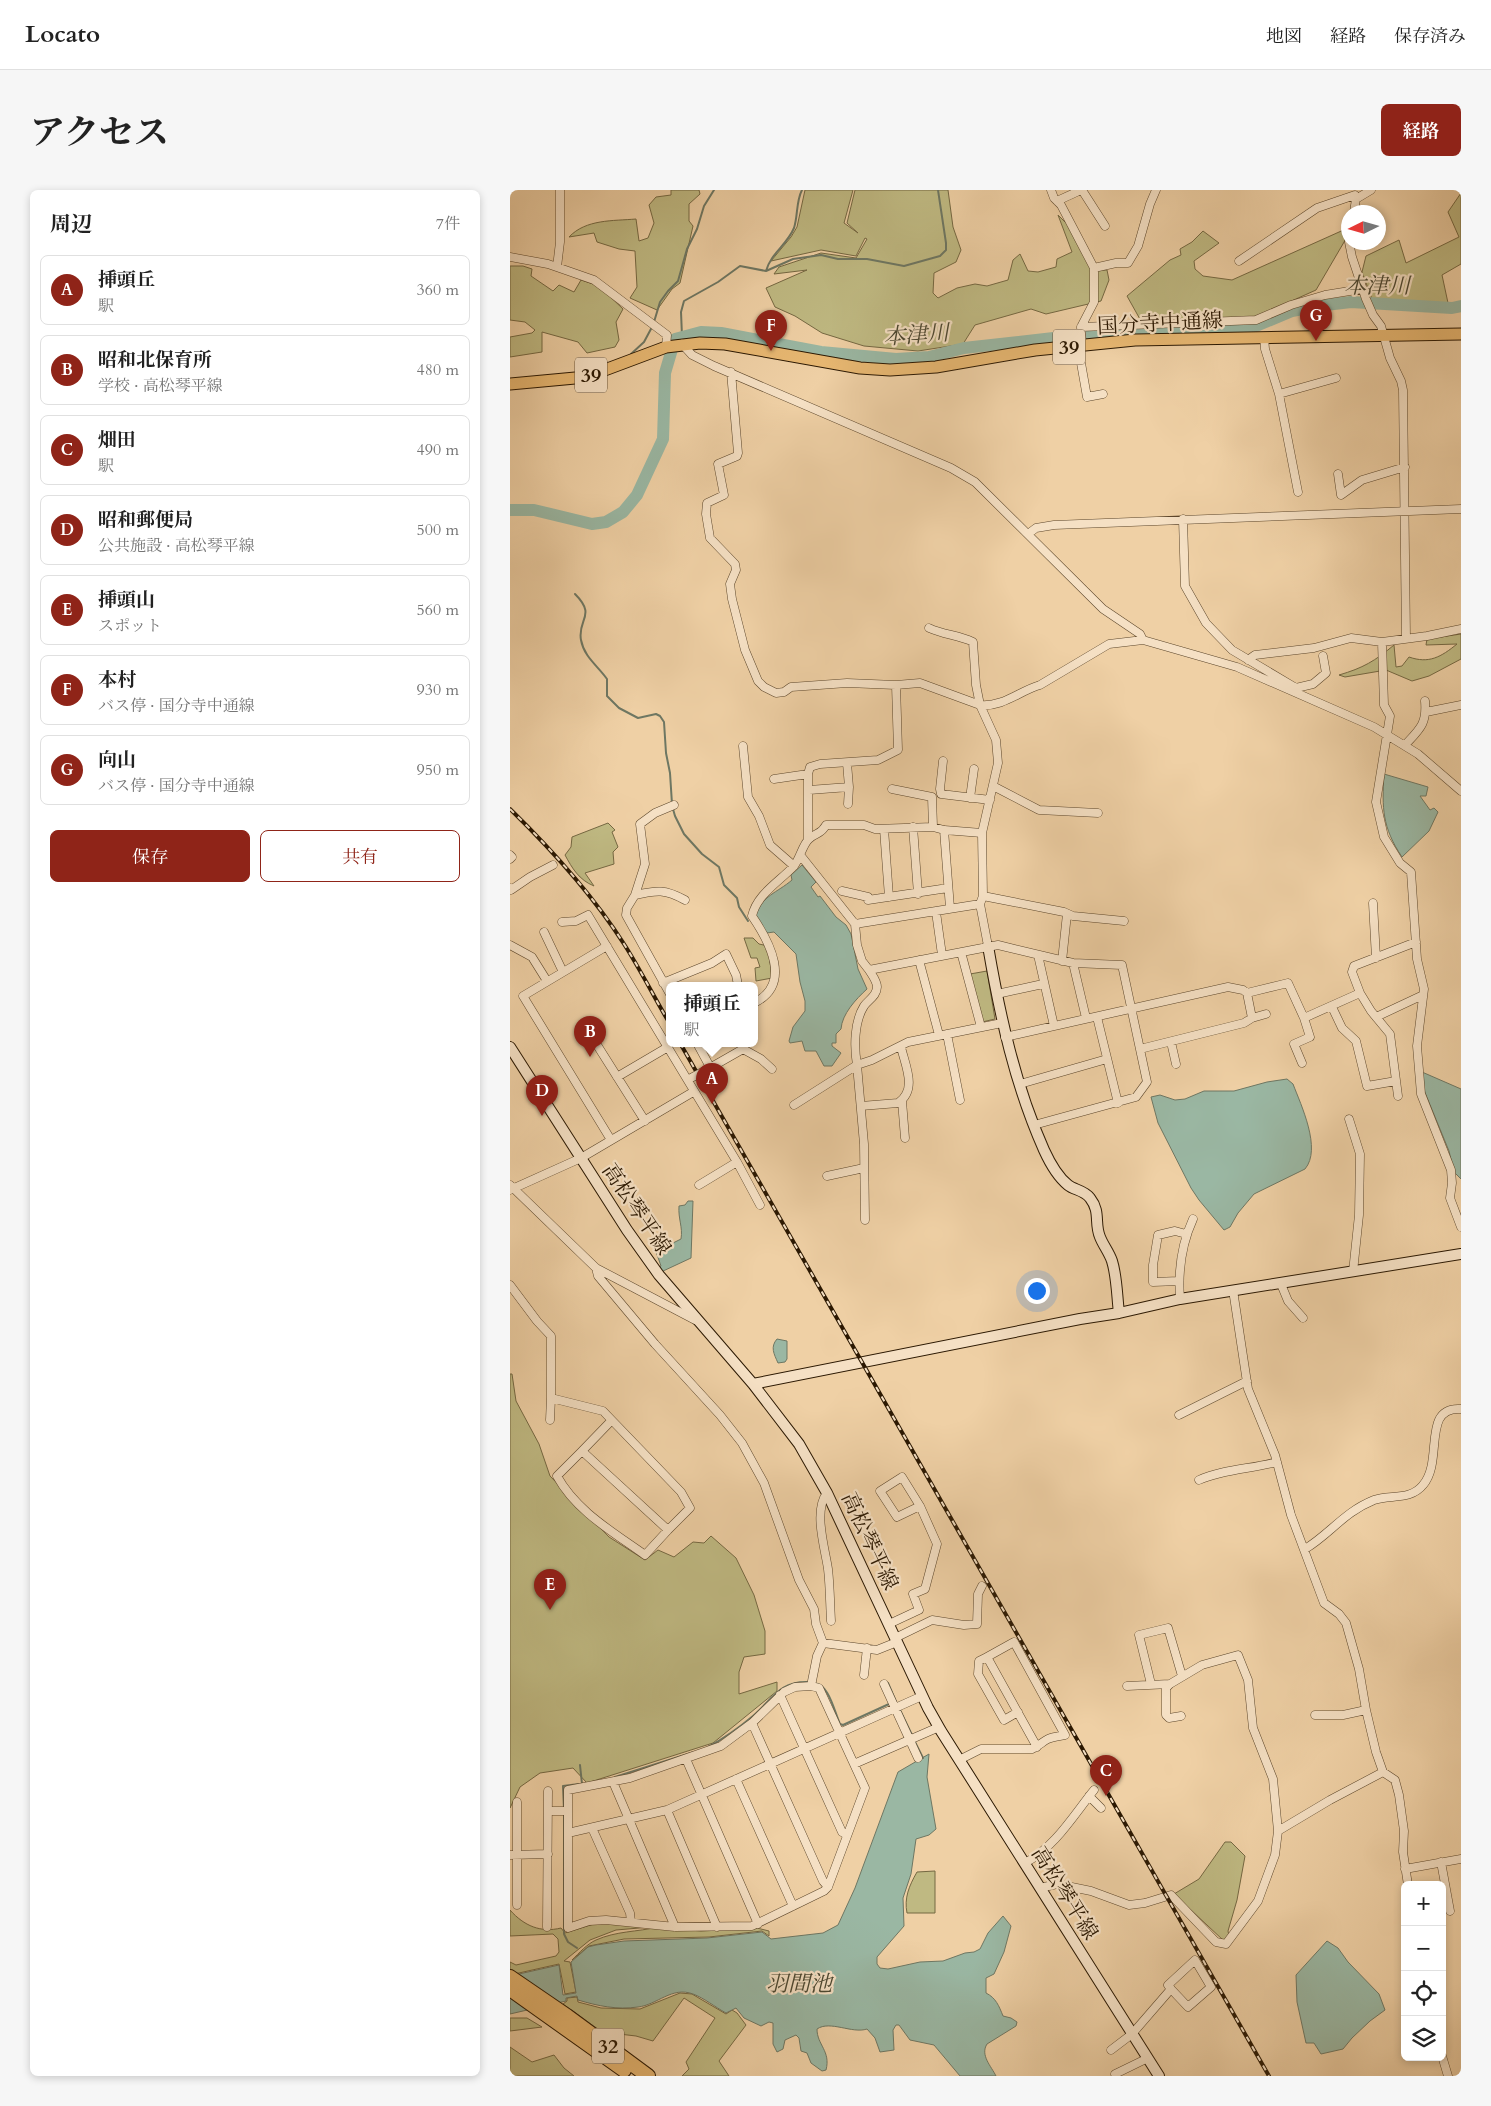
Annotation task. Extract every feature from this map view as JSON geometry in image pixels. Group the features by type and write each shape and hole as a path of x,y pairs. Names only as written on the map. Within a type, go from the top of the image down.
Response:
{"highway":[{"name":"32","path":"510,1977 567,2016 648,2076"},
{"name":"32","path":"510,1989 632,2076"}],"main road":[{"name":"国分寺中通線","path":"510,384 586,377 667,347 681,344 725,344 860,368 890,370 936,366 1081,344 1135,340 1461,334"},
{"path":"988,946 1005,1037 1034,1125 1045,1152 1059,1174 1068,1185 1088,1195 1094,1204 1098,1215 1099,1237 1112,1261 1119,1313"},
{"name":"高松琴平線","path":"510,1047 632,1237 659,1275 753,1384 799,1444 827,1493 938,1727 1159,2076"},
{"path":"753,1384 1080,1319 1119,1313 1180,1299 1461,1254"}],"street":[{"path":"557,267 560,242 560,190"},
{"path":"1051,190 1061,205 1094,268 1094,302 1081,328 1081,344 1087,397 1103,394"},
{"path":"1057,201 1082,190 1105,226"},
{"path":"1094,268 1116,263 1128,263 1138,246 1156,190"},
{"path":"1238,261 1317,208 1370,190"},
{"path":"1351,250 1362,289 1369,307 1381,326 1390,358 1401,380 1403,390 1406,638"},
{"path":"510,257 527,259 557,267 594,280 667,335 667,347"},
{"path":"1081,328 1256,320 1291,304 1325,295 1362,289"},
{"path":"1264,338 1265,349 1278,394 1298,492"},
{"path":"681,344 692,355 950,468 975,482 1103,609 1140,634 1144,640"},
{"path":"731,372 738,453 737,456 718,464 724,496 707,503 706,514 710,538 734,564 736,570 730,584 732,599 745,650 758,681 764,688 776,693 784,692 791,687 846,683 896,686 920,683 980,705 989,706 1014,698 1040,685 1109,644 1144,640 1236,667 1296,690 1386,733 1405,745 1461,789"},
{"path":"1278,394 1336,378"},
{"path":"1338,474 1342,495 1362,480 1405,467"},
{"path":"1028,534 1036,528 1054,525 1461,509"},
{"path":"1183,519 1185,586 1206,623 1232,650 1285,680 1296,690"},
{"path":"929,628 949,635 960,635 973,642 976,685 980,705 996,740 998,763 982,833 982,900 988,946"},
{"path":"1248,660 1255,655 1314,648 1351,638 1382,642 1461,629"},
{"path":"1382,642 1384,705 1390,716 1376,802 1384,837 1400,863 1410,872 1417,959 1424,981 1417,1046 1421,1094 1451,1170 1450,1198 1461,1227"},
{"path":"1296,690 1313,684 1326,673 1323,656"},
{"path":"758,1001 770,991 775,973 773,954 769,942 752,916 754,907 760,897 794,866 808,840 808,774 810,767 820,764 878,760 898,750 896,686"},
{"path":"1405,745 1423,726 1426,712 1425,701"},
{"path":"1426,712 1461,706"},
{"path":"743,746 748,796 759,816 770,845 794,866"},
{"path":"944,761 940,789 942,794 990,800"},
{"path":"847,763 848,804"},
{"path":"970,798 974,769"},
{"path":"774,778 808,774"},
{"path":"994,786 1039,810 1098,813"},
{"path":"809,790 849,787"},
{"path":"892,789 932,797 933,827"},
{"path":"666,988 626,915 626,908 635,895 645,864 640,824 655,813 673,806"},
{"path":"808,840 823,832 826,825 864,825 884,829 933,827 944,830 982,833"},
{"path":"913,828 918,894"},
{"path":"884,829 889,898"},
{"path":"944,830 950,908"},
{"path":"801,856 855,924 857,946 862,961 877,985 876,993 864,1006 858,1020 854,1051 857,1064 864,1144 865,1220"},
{"path":"510,888 512,890 530,876 554,866"},
{"path":"842,891 868,897 868,900 948,888"},
{"path":"635,895 654,890 669,891 685,900"},
{"path":"855,924 936,912 982,900 1124,921"},
{"path":"1373,903 1376,958"},
{"path":"936,912 942,955"},
{"path":"1062,961 1067,914"},
{"path":"562,922 576,920 588,915 666,1044"},
{"path":"544,932 563,972"},
{"path":"1398,1096 1390,1034 1360,993 1352,972 1354,966 1416,942"},
{"path":"510,945 532,957 548,981"},
{"path":"869,970 998,945 1073,963 1122,964 1147,1082 1136,1097 1034,1125"},
{"path":"607,946 523,996 611,1140"},
{"path":"961,952 981,1027"},
{"path":"663,983 712,963 726,954 737,982"},
{"path":"1038,955 1054,1026"},
{"path":"919,960 943,1035 960,1100"},
{"path":"1073,963 1086,1018"},
{"path":"1247,993 1288,983 1304,1018 1310,1037 1294,1044 1302,1064"},
{"path":"997,994 1043,984"},
{"path":"1005,1037 1228,987 1243,990 1247,993 1252,1018"},
{"path":"1304,1018 1360,993"},
{"path":"1376,1017 1423,995"},
{"path":"1332,1007 1342,1028 1356,1041 1367,1086 1396,1081"},
{"path":"1140,1049 1244,1023 1252,1018 1266,1014"},
{"path":"1097,1017 1118,1103"},
{"path":"794,1105 857,1064 901,1047 908,1042 1002,1023"},
{"path":"592,1037 644,1121"},
{"path":"1171,1042 1176,1064"},
{"path":"617,1077 668,1047 689,1079 693,1092 737,1162 760,1205"},
{"path":"699,1047 709,1068"},
{"path":"689,1079 742,1047"},
{"path":"745,1047 772,1069"},
{"path":"901,1047 910,1085 902,1101 905,1138"},
{"path":"1020,1084 1108,1059"},
{"path":"693,1092 581,1158 511,1187 596,1268 697,1321"},
{"path":"861,1106 898,1103 902,1101"},
{"path":"1349,1119 1360,1154 1359,1215 1353,1272"},
{"path":"699,1185 737,1162"},
{"path":"827,1176 864,1168"},
{"path":"1180,1299 1179,1281 1186,1234 1193,1219"},
{"path":"1179,1281 1152,1282 1153,1264 1158,1235 1175,1231 1186,1234"},
{"path":"596,1268 598,1276 655,1344 720,1415 742,1443 764,1483 799,1580 814,1609 816,1624 823,1643 810,1684"},
{"path":"1281,1284 1288,1301 1303,1318"},
{"path":"510,1285 536,1321 551,1336 550,1420"},
{"path":"1232,1290 1248,1389 1277,1462 1291,1515 1324,1603 1346,1623 1359,1669 1376,1752 1383,1772 1395,1780 1403,1817 1402,1852 1407,1881"},
{"path":"1179,1415 1247,1380"},
{"path":"551,1398 603,1411 681,1492 690,1508 644,1555 599,1522 563,1486 557,1476 611,1421"},
{"path":"1305,1549 1344,1516 1357,1508 1380,1498 1395,1498 1418,1490 1433,1469 1437,1423 1440,1414 1446,1410 1461,1409"},
{"path":"582,1451 668,1530"},
{"path":"1199,1480 1215,1472 1255,1468 1277,1462"},
{"path":"889,1624 919,1610 913,1594 925,1589 937,1544 920,1506 902,1478 880,1490 897,1517 920,1506"},
{"path":"827,1493 822,1499 820,1511 828,1569 831,1621"},
{"path":"823,1643 877,1650 932,1620 964,1625 977,1624 978,1594 982,1586"},
{"path":"1151,1684 1139,1635 1146,1633 1168,1628 1182,1676"},
{"path":"959,1760 981,1749 1015,1750 1037,1747 1048,1739 1066,1735 1014,1642 979,1661 978,1674 1004,1720 1018,1712"},
{"path":"864,1675 867,1648"},
{"path":"1040,1888 1057,1884 1091,1891 1129,1904 1145,1903 1171,1895 1216,1942 1226,1944 1258,1901 1274,1860 1278,1831 1273,1779 1253,1728 1248,1680 1238,1656 1202,1665 1166,1688 1166,1715 1169,1718 1181,1716"},
{"path":"987,1657 1037,1747"},
{"path":"810,1670 810,1684"},
{"path":"810,1684 819,1688 864,1788 828,1887 824,1891 758,1924 717,1927 675,1927 631,1922 589,1921 568,1928 568,1833 565,1811 568,1790 613,1782 721,1746 752,1723 780,1695 795,1687 810,1684"},
{"path":"884,1684 912,1738 918,1758"},
{"path":"1127,1686 1170,1684"},
{"path":"780,1695 842,1832 848,1835"},
{"path":"568,1833 667,1810 896,1705 922,1696"},
{"path":"1315,1715 1343,1715 1366,1710"},
{"path":"752,1723 823,1882 828,1887"},
{"path":"854,1764 938,1727"},
{"path":"686,1759 758,1924"},
{"path":"1278,1831 1330,1800 1383,1772"},
{"path":"736,1780 793,1906"},
{"path":"613,1782 675,1927"},
{"path":"547,1927 548,1791"},
{"path":"1025,1863 1044,1850 1058,1836 1092,1794 1101,1808"},
{"path":"517,1802 513,1855 517,1904"},
{"path":"667,1810 717,1927"},
{"path":"549,1811 565,1811"},
{"path":"592,1828 630,1914 631,1922"},
{"path":"513,1855 548,1854"},
{"path":"1405,1869 1461,1859"},
{"path":"1441,1862 1450,1911"},
{"path":"1195,1960 1211,1987 1188,2007 1171,1989 1168,1984 1195,1960"},
{"path":"1111,2050 1132,2034 1171,1989"},
{"path":"1115,2074 1148,2058"},
{"path":"1444,2061 1448,2076"}],"shaded area":[{"path":"671,190 699,190 700,194 689,204 689,221 693,226 680,283 672,289 657,310 630,298 637,287 635,251 619,249 597,242 594,233 569,237 583,227 592,224 636,219 639,241 648,238 654,223 649,205 656,197 671,195"},
{"path":"805,190 853,190 844,223 858,233 847,223 855,190 948,190 953,227 961,250 956,262 934,273 933,293 938,298 957,288 975,284 987,286 1008,280 1013,260 1020,254 1028,271 1038,272 1056,267 1057,259 1072,252 1058,215 1070,227 1092,270 1107,270 1109,280 1101,301 1046,314 1031,309 975,325 963,344 918,351 864,346 822,333 795,316 775,307 766,288 807,270 774,274 779,267 821,253 856,258 867,239 865,238 856,256 821,250 771,261 797,227"},
{"path":"1461,193 1461,264 1442,275 1448,303 1372,299 1362,272 1366,256 1378,250 1386,250 1386,246 1399,240 1406,263 1459,237 1448,212"},
{"path":"1203,231 1219,243 1194,261 1195,269 1203,276 1232,280 1341,231 1341,247 1316,290 1256,317 1141,321 1127,296 1170,260 1181,255 1180,249 1192,242"},
{"path":"510,266 523,266 532,269 531,276 553,291 559,285 574,292 581,280 599,286 623,309 616,322 619,340 615,347 587,353 578,342 542,332 542,352 510,357 510,337 532,333 535,330 525,322 510,320"},
{"path":"1461,634 1461,659 1429,676 1412,681 1386,670 1345,677 1339,675 1368,663 1394,645 1396,667 1402,666 1409,657 1423,660 1440,656 1457,644 1426,645 1427,639"},
{"path":"608,823 615,830 612,832 618,847 613,852 614,864 585,873 594,886 580,877 565,855 571,847 572,837"},
{"path":"744,938 753,938 759,944 768,946 772,978 756,981 755,968 760,967 757,958 751,958"},
{"path":"987,971 995,1019 982,1022 970,974"},
{"path":"510,1374 512,1374 516,1401 539,1444 550,1476 609,1537 645,1560 658,1550 674,1557 693,1542 704,1543 711,1536 736,1558 754,1595 765,1631 765,1654 744,1657 739,1672 739,1694 777,1682 777,1691 713,1743 587,1783 573,1768 540,1773 520,1787 510,1808"},
{"path":"1225,1842 1231,1842 1245,1856 1237,1900 1228,1931 1229,1936 1224,1941 1174,1894 1199,1879"},
{"path":"935,1871 935,1913 907,1913 906,1902 908,1892 917,1872"},
{"path":"510,1910 515,1916 533,1927 547,1930 561,1928 565,1933 597,1923 651,1927 616,1930 590,1940 564,1961 570,1962 576,1992 565,1994 559,1964 510,1975 510,1962 516,1965 556,1956 559,1952 558,1939 553,1934 510,1936"},
{"path":"658,1927 701,1931 757,1928 769,1931 769,1936 762,1931 709,1937 624,1939 589,1946 572,1960 596,1940 619,1933"},
{"path":"680,1993 692,1994 726,2014 732,2010 737,2013 746,2025 719,2061 729,2076 682,2076 689,2069 686,2062 715,2018 684,1998 653,2041 636,2036 602,2032 563,2004 567,2001 567,1998 577,1997 578,2002 601,2008 640,2009"},
{"path":"510,2018 527,2018 542,2027 510,2031"},
{"path":"510,2047 532,2062 554,2055 564,2068 574,2076 510,2076"}],"water":[{"path":"1384,774 1428,787 1426,796 1420,796 1430,810 1434,808 1438,812 1429,831 1402,857 1387,827 1383,797"},
{"path":"802,865 816,882 811,887 818,897 820,896 836,917 846,925 851,934 858,969 867,989 850,1007 841,1029 836,1034 836,1043 832,1043 832,1046 841,1053 832,1066 824,1066 816,1051 805,1051 802,1041 790,1043 793,1027 805,1011 805,1001 796,954 774,932 767,933 755,917 766,899 792,880 791,875"},
{"path":"1422,1072 1461,1089 1461,1179 1454,1172 1449,1151 1424,1090"},
{"path":"1287,1079 1293,1084 1305,1115 1311,1139 1310,1160 1305,1169 1254,1194 1238,1213 1230,1227 1224,1230 1191,1188 1158,1123 1151,1097 1160,1095 1175,1100 1185,1099 1204,1091 1234,1091"},
{"path":"688,1201 693,1201 691,1258 661,1272 658,1268 661,1266 654,1246 660,1243 667,1246 681,1239 679,1206 685,1205"},
{"path":"777,1339 787,1341 787,1359 785,1362 778,1363 774,1354 773,1348"},
{"name":"羽間池","path":"929,1754 927,1777 936,1829 929,1835 916,1839 911,1874 903,1898 904,1926 877,1957 877,1964 880,1968 888,1969 920,1962 943,1961 965,1953 974,1952 980,1949 988,1933 1003,1916 1011,1926 1004,1952 994,1974 986,1978 986,1993 995,2000 1003,2016 1017,2022 1016,2026 987,2044 985,2048 985,2056 996,2076 960,2076 934,2045 910,2040 899,2025 896,2025 893,2030 894,2050 880,2052 875,2038 867,2029 855,2030 828,2026 817,2029 827,2058 826,2070 822,2071 811,2063 807,2053 801,2051 799,2038 796,2035 785,2040 783,2049 777,2052 773,2044 773,2023 769,2022 761,2026 744,2018 736,2008 726,2013 701,1998 685,1992 671,1994 645,2006 630,2008 615,2008 593,2004 578,2000 577,1996 566,1998 566,2001 510,2014 510,1976 559,1965 563,1995 576,1993 571,1962 588,1947 624,1941 707,1938 762,1932 771,1939 823,1933 838,1925 855,1888 898,1772"},
{"path":"1327,1941 1338,1948 1348,1962 1379,1994 1385,2010 1370,2021 1343,2049 1321,2054 1314,2043 1306,2043 1297,2002 1296,1975"}],"waterway":[{"path":"654,322 660,302 678,281 687,249 697,229 704,206 714,190"},
{"path":"766,271 768,265 794,228 802,190"},
{"path":"682,336 681,312 684,301 718,282 740,266 766,271 793,259 821,255 838,259 867,259 904,266 940,256 946,250 946,243 938,190"},
{"name":"本津川","path":"510,510 534,510 592,524 606,522 623,512 637,495 663,439 665,373 675,339 701,332 721,333 821,352 896,359 929,357 964,348 1071,336 1145,330 1256,326 1292,311 1351,302 1452,308 1461,306"},
{"path":"631,354 644,342 652,327"},
{"path":"575,594 581,601 586,613 581,627 581,640 588,656 607,679 607,696 619,708 638,718 656,714 664,722 672,804"},
{"path":"673,809 684,834 702,854 719,867 724,885 737,898 739,907 748,921"},
{"path":"708,1747 748,1720 783,1688 798,1682 808,1682"},
{"path":"813,1683 819,1684 827,1693 840,1724 843,1725 889,1704"},
{"path":"888,1683 897,1704"},
{"path":"899,1708 912,1735"},
{"path":"914,1740 923,1758"},
{"path":"615,1777 694,1752"},
{"path":"580,1765 582,1784"},
{"path":"564,1809 563,1786 579,1784"},
{"path":"564,1814 564,1934 568,1942 577,1948"}],"railway":[{"path":"510,809 541,840 599,908 630,954 666,1017"},
{"path":"682,1047 1269,2076"}],"place":[{"name":"向山","path":"1316,341"},
{"name":"本村","path":"771,351"},
{"name":"昭和北保育所","path":"590,1057"},
{"name":"挿頭丘","path":"712,1104"},
{"name":"昭和郵便局","path":"542,1116"},
{"name":"挿頭山","path":"550,1610"},
{"name":"畑田","path":"1106,1796"}]}
